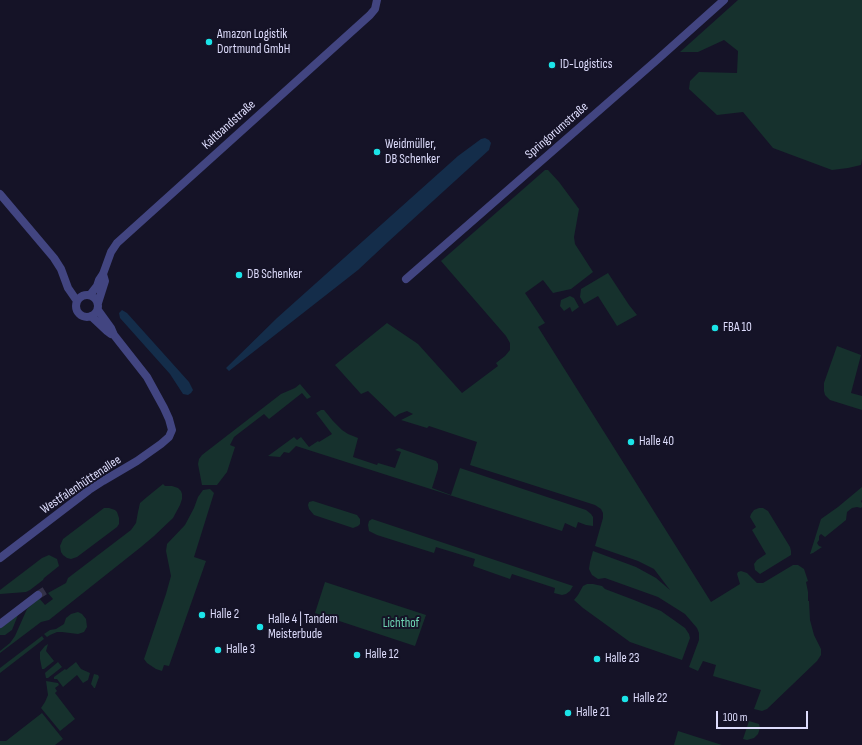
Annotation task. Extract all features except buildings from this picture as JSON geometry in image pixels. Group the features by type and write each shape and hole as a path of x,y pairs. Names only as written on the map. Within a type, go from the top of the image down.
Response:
{"street":[{"name":"Kaltbandstraße","path":"83,297 97,286 111,252 117,242 370,15 375,9 377,0"},
{"name":"Springorumstraße","path":"406,279 724,0"},
{"path":"0,194 54,258 67,282 83,297 96,298 96,310 85,316 81,315 77,309 83,297"},
{"name":"Kaltbandstraße","path":"96,310 105,281 103,274"},
{"name":"Westfalenhüttenallee","path":"0,558 89,490 137,461 161,444 172,430 167,413 147,376 96,310"},
{"path":"0,618 37,593 0,624"}],"green space":[{"path":"738,0 862,0 861,165 832,170 773,148 743,112 717,115 689,89 690,81 699,72 737,73 738,51 724,40 698,52 680,52"},
{"path":"545,170 548,170 559,182 579,209 574,237 575,244 593,272 571,289 553,293 543,280 525,293 545,323 538,327 711,602 740,584 737,574 738,572 741,571 747,573 757,583 763,583 793,565 798,565 804,569 808,581 806,582 810,620 814,635 821,649 821,655 817,661 767,709 762,711 754,709 761,690 713,676 716,665 703,661 698,671 689,667 699,640 699,633 697,628 685,614 658,597 605,578 598,579 592,575 589,569 593,551 636,567 656,578 670,590 654,569 638,561 595,546 603,518 601,509 595,505 470,465 477,442 429,426 427,428 401,420 413,414 407,411 395,417 368,391 361,394 335,365 387,323 418,344 462,393 498,366 496,363 510,350 510,343 506,336 441,261"},
{"path":"608,273 637,315 617,326 598,296 584,304 580,297 581,289"},
{"path":"570,296 574,298 579,307 572,312 570,307 564,311 560,306 561,300"},
{"path":"837,346 861,355 851,393 862,396 862,410 830,400 825,395 824,383"},
{"path":"300,384 311,397 307,399 302,393 269,419 264,414 234,437 230,445 235,447 227,472 217,485 202,485 198,464 202,455 281,394 295,388"},
{"path":"324,410 342,430 358,438 353,457 377,465 378,463 395,468 401,452 395,450 399,448 436,461 438,464 438,469 432,488 451,495 460,468 586,510 593,517 593,526 578,522 576,528 565,523 562,531 296,446 289,453 284,452 280,457 268,456 294,437 297,440 301,437 309,447 332,434 316,413"},
{"path":"163,484 165,486 178,488 182,494 180,505 173,518 141,547 49,620 41,622 0,653 0,651 10,643 15,636 27,609 39,598 45,605 53,599 48,593 66,583 68,578 131,530 136,523 140,503"},
{"path":"862,487 862,507 852,508 847,512 846,520 825,537 821,534 817,543 822,547 810,554 821,519"},
{"path":"210,489 214,493 194,557 206,561 169,666 164,665 162,671 147,663 144,659 171,576 166,551 167,544 185,525 198,497 203,490"},
{"path":"313,501 357,515 360,519 360,524 353,528 314,515 309,509 308,505 309,502"},
{"path":"104,508 109,508 117,512 119,524 117,527 77,557 71,559 63,555 60,546 63,539"},
{"path":"763,508 768,511 791,551 791,555 760,574 755,570 754,564 766,554 752,530 756,527 750,517 754,510"},
{"path":"372,519 573,586 566,594 562,595 554,593 555,588 512,574 510,579 473,566 475,559 436,547 434,553 377,535 369,531 369,521"},
{"path":"49,555 57,559 59,566 43,580 26,592 0,594 0,590 42,558"},
{"name":"Lichthof","path":"325,582 426,615 415,646 315,613"},
{"path":"587,584 602,586 605,589 661,611 685,628 690,638 682,660 630,642 583,608 574,600 583,586"},
{"path":"78,612 86,619 87,627 84,632 78,634 57,632 47,637 44,634 64,624 66,618 71,614"},
{"path":"18,615 12,630 5,635 0,635 0,628"},
{"path":"42,636 44,639 0,673 0,668"},
{"path":"48,644 46,651 54,661 42,669 40,652"},
{"path":"58,662 62,667 46,678 45,673"},
{"path":"76,662 81,669 90,673 88,680 83,683 77,675 63,687 57,679 54,679 54,677"},
{"path":"94,674 98,675 99,677 95,688 91,684"},
{"path":"46,681 58,683 59,685 55,688 57,691 55,693 75,719 60,731 41,708 48,695"},
{"path":"42,713 63,739 55,745 0,745 0,741 6,741"},
{"path":"749,721 759,724 760,728 758,734 754,738 747,740 743,739"},
{"path":"678,731 722,745 674,745"}],"water":[{"path":"485,138 491,143 489,150 358,270 229,371 226,368 277,318 458,156 481,139"},
{"path":"122,310 127,313 189,382 193,390 191,393 188,395 183,394 170,374 120,318 119,313"}],"tunnel":[{"path":"38,595 46,590"}],"place":[{"name":"Amazon Logistik Dortmund GmbH","path":"209,42"},
{"name":"ID-Logistics","path":"552,65"},
{"name":"Weidmüller, DB Schenker","path":"377,152"},
{"name":"DB Schenker","path":"239,275"},
{"name":"FBA 10","path":"715,328"},
{"name":"Halle 40","path":"631,442"},
{"name":"Halle 2","path":"202,615"},
{"name":"Halle 4 | Tandem Meisterbude","path":"260,627"},
{"name":"Halle 3","path":"218,650"},
{"name":"Halle 12","path":"357,655"},
{"name":"Halle 23","path":"597,659"},
{"name":"Halle 22","path":"625,699"},
{"name":"Halle 21","path":"568,713"}]}
